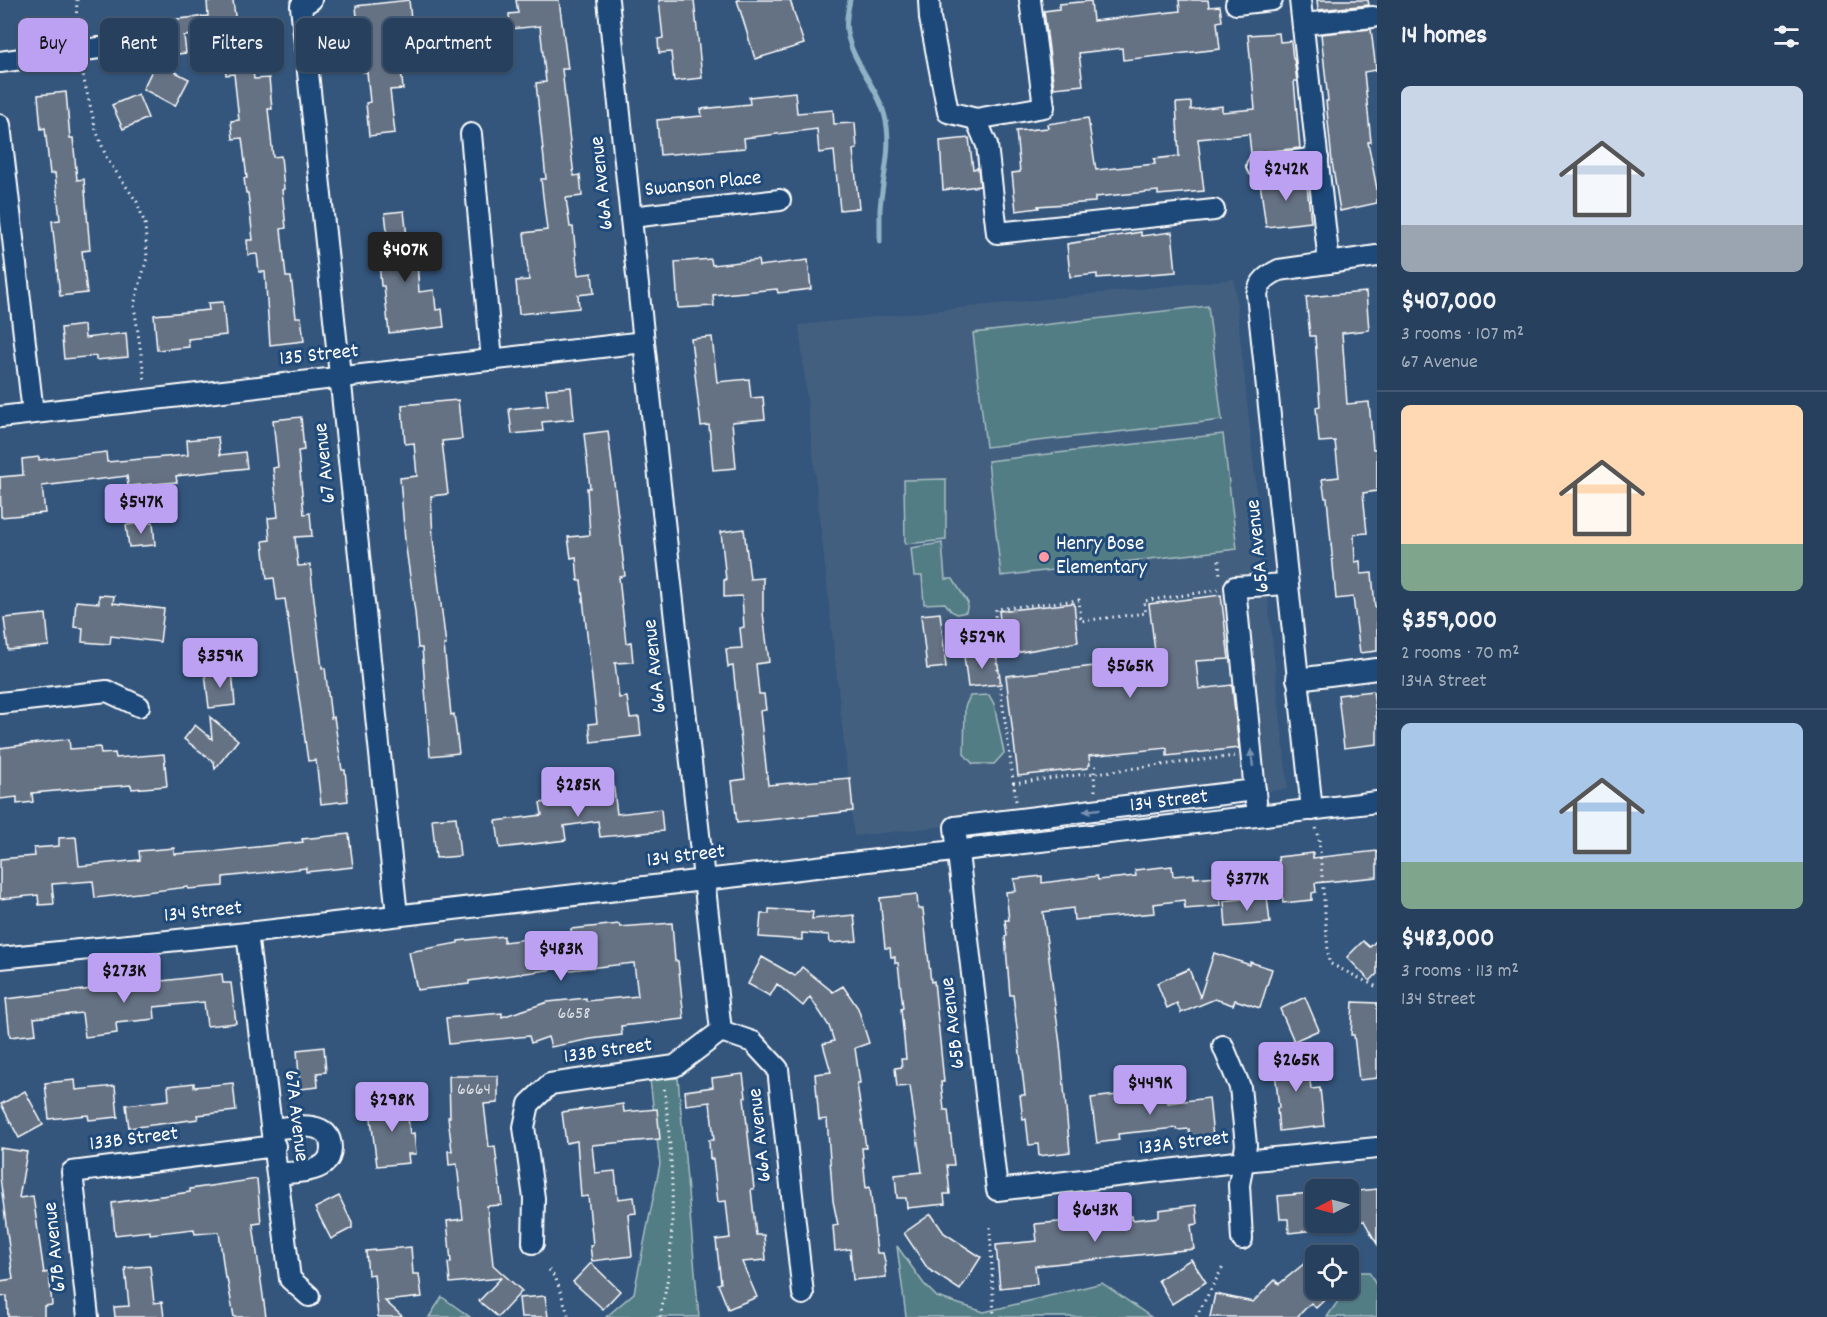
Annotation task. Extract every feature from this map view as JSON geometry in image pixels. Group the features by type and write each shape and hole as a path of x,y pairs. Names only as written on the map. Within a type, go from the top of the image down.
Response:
{"street":[{"name":"66A Avenue","path":"608,0 721,1031 753,1042 778,1069 803,1294"},
{"path":"929,0 930,18 948,112 976,118 1044,107 1030,0"},
{"path":"1236,4 1272,0"},
{"path":"1300,0 1329,263 1377,256"},
{"name":"67 Avenue","path":"306,3 397,915"},
{"path":"1303,24 1373,17"},
{"path":"0,62 99,48"},
{"path":"976,118 987,145 997,233 1214,210"},
{"path":"0,125 33,413"},
{"path":"471,134 492,360"},
{"path":"1257,166 1318,158"},
{"name":"Swanson Place","path":"631,217 780,200"},
{"name":"65A Avenue","path":"1314,818 1297,679 1257,294 1259,285 1265,278 1279,270 1329,263"},
{"name":"135 Street","path":"0,417 644,342"},
{"path":"1257,816 1235,587 1287,585"},
{"path":"1297,679 1377,669"},
{"path":"0,703 107,691 139,706"},
{"name":"65B Avenue","path":"997,1190 955,827 1255,790"},
{"name":"134 Street","path":"0,958 248,933 1257,816 1314,818 1377,802"},
{"name":"67A Avenue","path":"248,933 290,1279 309,1296"},
{"name":"133B Street","path":"533,1243 534,1198 524,1127 529,1104 550,1084 675,1066 721,1031"},
{"path":"1223,1046 1240,1087 1246,1145 1239,1185 1242,1239"},
{"path":"274,1137 299,1126 316,1126 325,1133 331,1145 329,1158 323,1165 278,1174"},
{"name":"133B Street","path":"72,1172 274,1137"},
{"name":"133A Street","path":"997,1190 1377,1148"},
{"name":"67B Avenue","path":"72,1172 88,1317"}],"path":[{"path":"76,18 77,0"},
{"path":"83,76 96,130 107,159 137,202 145,224 147,258 134,305 146,388"},
{"path":"1017,809 993,634 996,609 1079,600 1082,621 1146,613 1144,601 1225,589"},
{"path":"1013,783 1245,755"},
{"path":"1096,765 1094,773 1096,799"},
{"path":"1314,818 1319,838 1329,963 1377,987"},
{"path":"660,1317 670,1259 672,1213 672,1154 664,1079"},
{"path":"990,1227 993,1317"},
{"path":"1196,1317 1224,1265"},
{"path":"549,1270 556,1279 569,1317"}],"shaded area":[{"name":"Henry Bose Elementary","path":"1234,279 1288,789 854,836 799,325"}],"green space":[{"path":"1208,306 1222,420 986,447 973,333"},
{"path":"1223,434 1237,549 1001,576 988,461"},
{"path":"946,479 946,540 905,544 904,480"},
{"path":"942,543 945,579 953,579 968,603 966,612 957,614 951,611 945,603 924,604 922,576 914,576 911,548"},
{"path":"989,695 994,704 1004,753 994,764 973,764 964,754 965,707 970,696"},
{"path":"678,1078 699,1317 606,1317 634,1293 660,1164 650,1080"},
{"path":"897,1246 924,1284 937,1297 984,1312 1102,1283 1151,1317 906,1317"},
{"path":"1359,1272 1369,1272 1377,1287 1377,1317 1327,1317 1339,1299 1359,1299"},
{"path":"442,1297 470,1317 429,1317"}],"building":[{"path":"233,0 235,18 190,18 190,35 184,36 186,53 178,54 178,19 208,16 207,1"},
{"path":"409,0 411,18 383,18 383,72 401,72 403,89 390,90 395,133 369,136 366,103 370,102 367,72 371,72 371,18 357,18 356,6"},
{"path":"516,0 559,0 568,69 562,69 574,176 580,175 582,196 566,198 570,227 573,227 578,275 592,273 594,293 578,295 579,308 519,314 516,281 529,280 524,233 547,230 541,179 546,179 536,83 546,82 540,26 513,29 513,18 509,18 509,14 518,13"},
{"path":"659,0 694,0 702,78 674,81 671,52 659,53 658,39 663,38"},
{"path":"737,0 790,0 804,44 755,59"},
{"path":"1179,0 1208,0 1209,7 1220,6 1222,21 1217,22 1220,49 1123,60 1122,48 1079,53 1083,85 1054,88 1044,11 1059,9 1059,4 1091,1 1093,21 1180,11"},
{"path":"1317,0 1368,0 1369,5 1318,10"},
{"path":"1371,29 1376,70 1364,72 1371,142 1368,142 1377,189 1377,203 1340,211 1332,162 1321,34"},
{"path":"1279,33 1280,42 1291,41 1297,81 1294,81 1300,148 1251,153 1249,134 1198,139 1204,191 1158,195 1158,191 1095,197 1095,202 1038,206 1039,208 1016,211 1012,173 1020,172 1016,131 1048,128 1047,124 1088,118 1096,170 1155,164 1154,159 1179,156 1176,103 1191,102 1191,110 1222,106 1222,112 1255,109 1248,35"},
{"path":"151,72 175,72 189,79 175,106 143,89"},
{"path":"226,72 253,72 254,79 269,78 272,109 268,109 273,157 281,156 284,189 282,190 286,228 281,229 286,277 291,277 296,317 301,317 304,341 270,345 265,272 259,272 257,254 248,255 247,240 253,240 248,193 246,193 244,178 247,178 242,138 233,139 231,121 239,120 234,74 226,75"},
{"path":"66,92 77,180 84,179 90,250 82,251 87,293 60,296 52,221 60,220 55,173 50,174 45,128 41,129 38,95"},
{"path":"795,92 797,113 833,110 834,124 855,123 857,149 853,150 859,208 840,210 834,151 819,153 817,129 744,138 745,148 660,155 657,120 702,116 701,109 750,104 749,97"},
{"path":"138,94 148,118 123,129 112,105"},
{"path":"969,138 973,169 978,168 980,186 943,190 940,141"},
{"path":"1306,176 1311,222 1266,227 1260,182"},
{"path":"404,211 408,246 416,245 419,292 434,290 436,310 442,309 444,327 389,333 384,286 381,286 378,248 389,247 385,213"},
{"path":"1141,232 1141,236 1172,232 1176,272 1097,278 1097,274 1070,277 1067,244"},
{"path":"711,259 712,265 758,260 759,266 808,260 811,289 778,293 777,289 713,295 714,306 678,308 675,262"},
{"path":"1366,292 1369,330 1342,333 1347,404 1369,402 1373,449 1377,449 1377,491 1363,493 1367,533 1354,534 1355,562 1360,561 1361,574 1372,573 1375,607 1377,607 1377,651 1360,653 1353,597 1336,599 1327,498 1325,498 1322,479 1339,477 1335,441 1319,442 1316,407 1320,406 1315,336 1310,336 1306,297"},
{"path":"223,302 226,335 188,339 189,347 157,350 154,315 209,310 208,303"},
{"path":"84,325 85,338 126,333 128,357 96,360 96,356 64,359 61,328"},
{"path":"712,337 717,382 749,379 751,398 763,397 765,419 732,422 736,468 713,470 709,425 701,426 691,339"},
{"path":"571,387 574,419 542,422 543,431 512,434 509,409 548,405 546,389"},
{"path":"458,400 462,439 442,441 448,494 431,496 433,539 446,645 444,645 451,715 454,714 459,753 430,756 422,648 418,648 400,478 417,476 414,443 405,444 402,405"},
{"path":"301,417 304,450 298,451 304,514 310,513 312,536 295,537 298,566 310,565 322,668 325,668 331,718 334,717 342,770 345,770 348,801 321,804 316,760 308,761 285,599 277,600 274,578 267,579 263,541 270,540 268,518 278,517 273,468 278,467 273,420"},
{"path":"608,431 625,576 619,577 626,643 631,642 633,662 615,663 619,698 627,697 630,718 639,717 641,736 591,742 589,724 597,723 581,581 578,581 576,557 571,558 568,537 590,535 587,488 590,488 584,434"},
{"path":"218,437 220,455 245,452 247,468 176,476 177,482 128,486 127,476 42,486 45,513 1,517 0,477 23,475 22,459 39,457 39,460 106,452 107,462 188,455 187,440"},
{"path":"153,522 155,545 129,547 126,525"},
{"path":"744,529 750,579 763,578 763,613 769,662 756,664 759,694 764,694 766,710 760,711 768,785 850,778 853,811 737,823 732,781 745,779 733,666 728,667 726,649 742,648 740,628 744,627 742,596 724,597 724,580 726,580 721,532"},
{"path":"99,595 114,596 113,603 164,609 160,642 111,636 110,644 82,642 83,628 74,627 76,601 99,603"},
{"path":"1221,595 1229,659 1196,661 1199,689 1232,685 1239,748 1167,756 1167,748 1089,756 1088,768 1018,776 1006,676 1156,659 1149,604"},
{"path":"1074,603 1078,642 1004,655 999,611"},
{"path":"940,613 946,667 927,669 921,615"},
{"path":"46,614 49,646 8,650 4,618"},
{"path":"996,653 1001,684 968,687 964,656"},
{"path":"232,670 235,705 209,708 205,673"},
{"path":"1373,691 1377,744 1344,748 1338,695"},
{"path":"210,717 238,740 215,769 214,762 184,739 195,725 212,739"},
{"path":"69,739 70,749 100,747 101,754 115,753 116,758 164,754 167,786 132,789 131,785 32,793 33,802 17,804 17,797 0,799 0,748"},
{"path":"613,782 617,814 661,809 663,831 600,837 598,821 564,826 566,840 500,848 496,821 542,815 540,803 571,799 570,788"},
{"path":"456,817 460,856 436,858 432,819"},
{"path":"349,834 353,867 306,872 306,868 223,877 223,886 188,889 188,887 95,898 93,881 52,884 54,904 39,905 38,895 0,899 0,859 35,856 34,848 59,846 59,838 76,837 79,866 140,860 139,851 174,848 174,854 220,851 303,842 302,839"},
{"path":"1377,851 1377,877 1315,883 1316,892 1312,893 1312,900 1283,903 1278,857 1313,853 1313,858"},
{"path":"1172,866 1173,876 1194,874 1194,878 1218,876 1221,906 1185,909 1184,900 1154,904 1155,913 1074,920 1073,908 1043,912 1060,1044 1070,1152 1039,1156 1038,1144 1029,1145 1026,1119 1023,1120 1020,1095 1025,1095 1013,995 1010,995 1005,936 1007,936 1005,920 1009,920 1006,892 1016,891 1014,879 1042,876 1042,883 1097,876 1098,880 1136,876 1135,870"},
{"path":"917,894 918,909 923,909 931,982 934,981 944,1082 941,1082 944,1110 948,1110 954,1165 947,1165 950,1194 944,1194 945,1204 907,1208 906,1198 897,1198 895,1175 922,1172 910,1086 897,1087 895,1068 902,1067 901,1059 906,1059 901,1009 903,1008 898,963 895,963 895,957 891,957 890,948 885,948 880,898"},
{"path":"1267,896 1270,923 1226,927 1224,901"},
{"path":"769,909 813,912 812,919 854,915 857,941 830,943 829,935 802,933 802,940 759,937 761,914 769,914"},
{"path":"672,923 684,1019 621,1026 622,1035 551,1047 548,1037 531,1043 529,1036 449,1044 446,1018 502,1013 502,1017 548,1002 638,996 634,963 561,971 561,968 469,981 469,984 417,990 409,952 458,943 458,941 504,936 504,942 543,937 544,940 572,938 571,929 619,924 620,927"},
{"path":"1377,940 1377,974 1370,981 1347,957 1363,941 1370,947"},
{"path":"1214,953 1250,965 1250,962 1272,969 1260,1008 1235,1000 1233,1005 1215,999 1181,1013 1177,1003 1167,1008 1157,983 1189,969 1200,997"},
{"path":"762,957 795,976 802,967 833,992 843,986 858,1008 869,1043 855,1048 860,1083 857,1083 866,1148 862,1148 866,1188 870,1187 877,1253 883,1253 886,1277 853,1280 850,1249 835,1251 833,1226 838,1225 833,1201 827,1119 819,1120 815,1074 831,1072 823,1044 834,1041 829,1026 810,997 803,1006 777,984 770,996 748,984"},
{"path":"222,974 223,983 231,983 236,1023 207,1026 204,1002 154,1007 155,1019 116,1023 117,1033 85,1037 82,1013 34,1018 36,1034 10,1037 6,999"},
{"path":"1305,997 1319,1030 1294,1041 1280,1009"},
{"path":"1353,1002 1377,1003 1377,1078 1359,1080 1354,1035 1351,1035"},
{"path":"324,1047 326,1072 317,1073 318,1087 300,1089 297,1050"},
{"path":"1306,1049 1311,1089 1320,1088 1324,1126 1279,1131 1273,1053"},
{"path":"743,1074 756,1235 764,1235 766,1260 742,1262 757,1297 728,1309 718,1284 721,1283 716,1240 730,1238 726,1201 718,1202 713,1159 710,1159 709,1140 714,1140 710,1102 686,1105 685,1091 713,1087 712,1078"},
{"path":"449,1076 498,1076 498,1103 484,1104 489,1147 495,1146 502,1205 487,1206 493,1265 522,1291 498,1317 479,1301 501,1278 450,1283 448,1263 451,1262 447,1221 463,1219 457,1164 449,1165 448,1151 452,1151 448,1117 450,1117"},
{"path":"75,1080 76,1090 115,1086 118,1117 89,1120 88,1115 49,1119 45,1083"},
{"path":"194,1083 194,1087 233,1083 236,1111 197,1115 198,1119 129,1128 126,1105 169,1100 168,1086"},
{"path":"25,1091 43,1125 19,1138 1,1104"},
{"path":"1126,1094 1126,1100 1167,1095 1168,1103 1209,1098 1213,1137 1190,1139 1189,1129 1177,1130 1176,1128 1118,1134 1119,1140 1097,1143 1091,1098"},
{"path":"406,1100 410,1134 414,1133 416,1154 408,1154 409,1163 377,1166 369,1103"},
{"path":"623,1104 624,1112 657,1109 660,1139 592,1145 595,1173 615,1171 618,1199 634,1197 636,1213 628,1214 632,1256 592,1261 590,1246 593,1245 588,1196 581,1197 577,1141 566,1143 562,1112"},
{"path":"0,1148 27,1152 19,1198 33,1196 44,1273 49,1272 52,1305 44,1306 44,1317 8,1317 7,1296 0,1297 0,1281 13,1279 0,1177"},
{"path":"257,1179 261,1223 253,1224 266,1317 234,1317 227,1278 225,1278 219,1232 195,1234 194,1229 115,1235 112,1203 190,1192 190,1189"},
{"path":"1377,1189 1377,1244 1364,1221 1359,1222 1359,1191"},
{"path":"1305,1194 1305,1231 1289,1233 1288,1219 1280,1219 1278,1196"},
{"path":"339,1196 352,1223 352,1228 331,1239 315,1208"},
{"path":"1196,1205 1198,1224 1191,1225 1194,1249 1035,1266 1037,1284 1000,1288 996,1245 1037,1241 1035,1224 1070,1221 1071,1227 1118,1222 1117,1218 1132,1216 1132,1220 1159,1217 1159,1210"},
{"path":"931,1214 944,1233 981,1257 960,1290 928,1269 904,1233"},
{"path":"411,1247 413,1274 419,1274 422,1297 385,1301 403,1317 378,1317 374,1274 368,1275 366,1251"},
{"path":"1191,1259 1206,1282 1172,1304 1158,1280"},
{"path":"591,1263 620,1291 603,1309 573,1282"},
{"path":"1305,1263 1305,1299 1325,1299 1316,1308 1311,1303 1297,1317 1210,1317 1215,1294 1253,1302 1275,1280 1279,1284"},
{"path":"150,1266 154,1303 162,1302 164,1317 115,1317 114,1307 129,1306 125,1268"},
{"path":"545,1296 548,1317 521,1317 519,1298"}],"waterway":[{"path":"850,0 846,24 850,43 883,109 888,132 880,209 880,242"}],"place":[{"name":"Henry Bose Elementary","path":"1044,557"}]}
